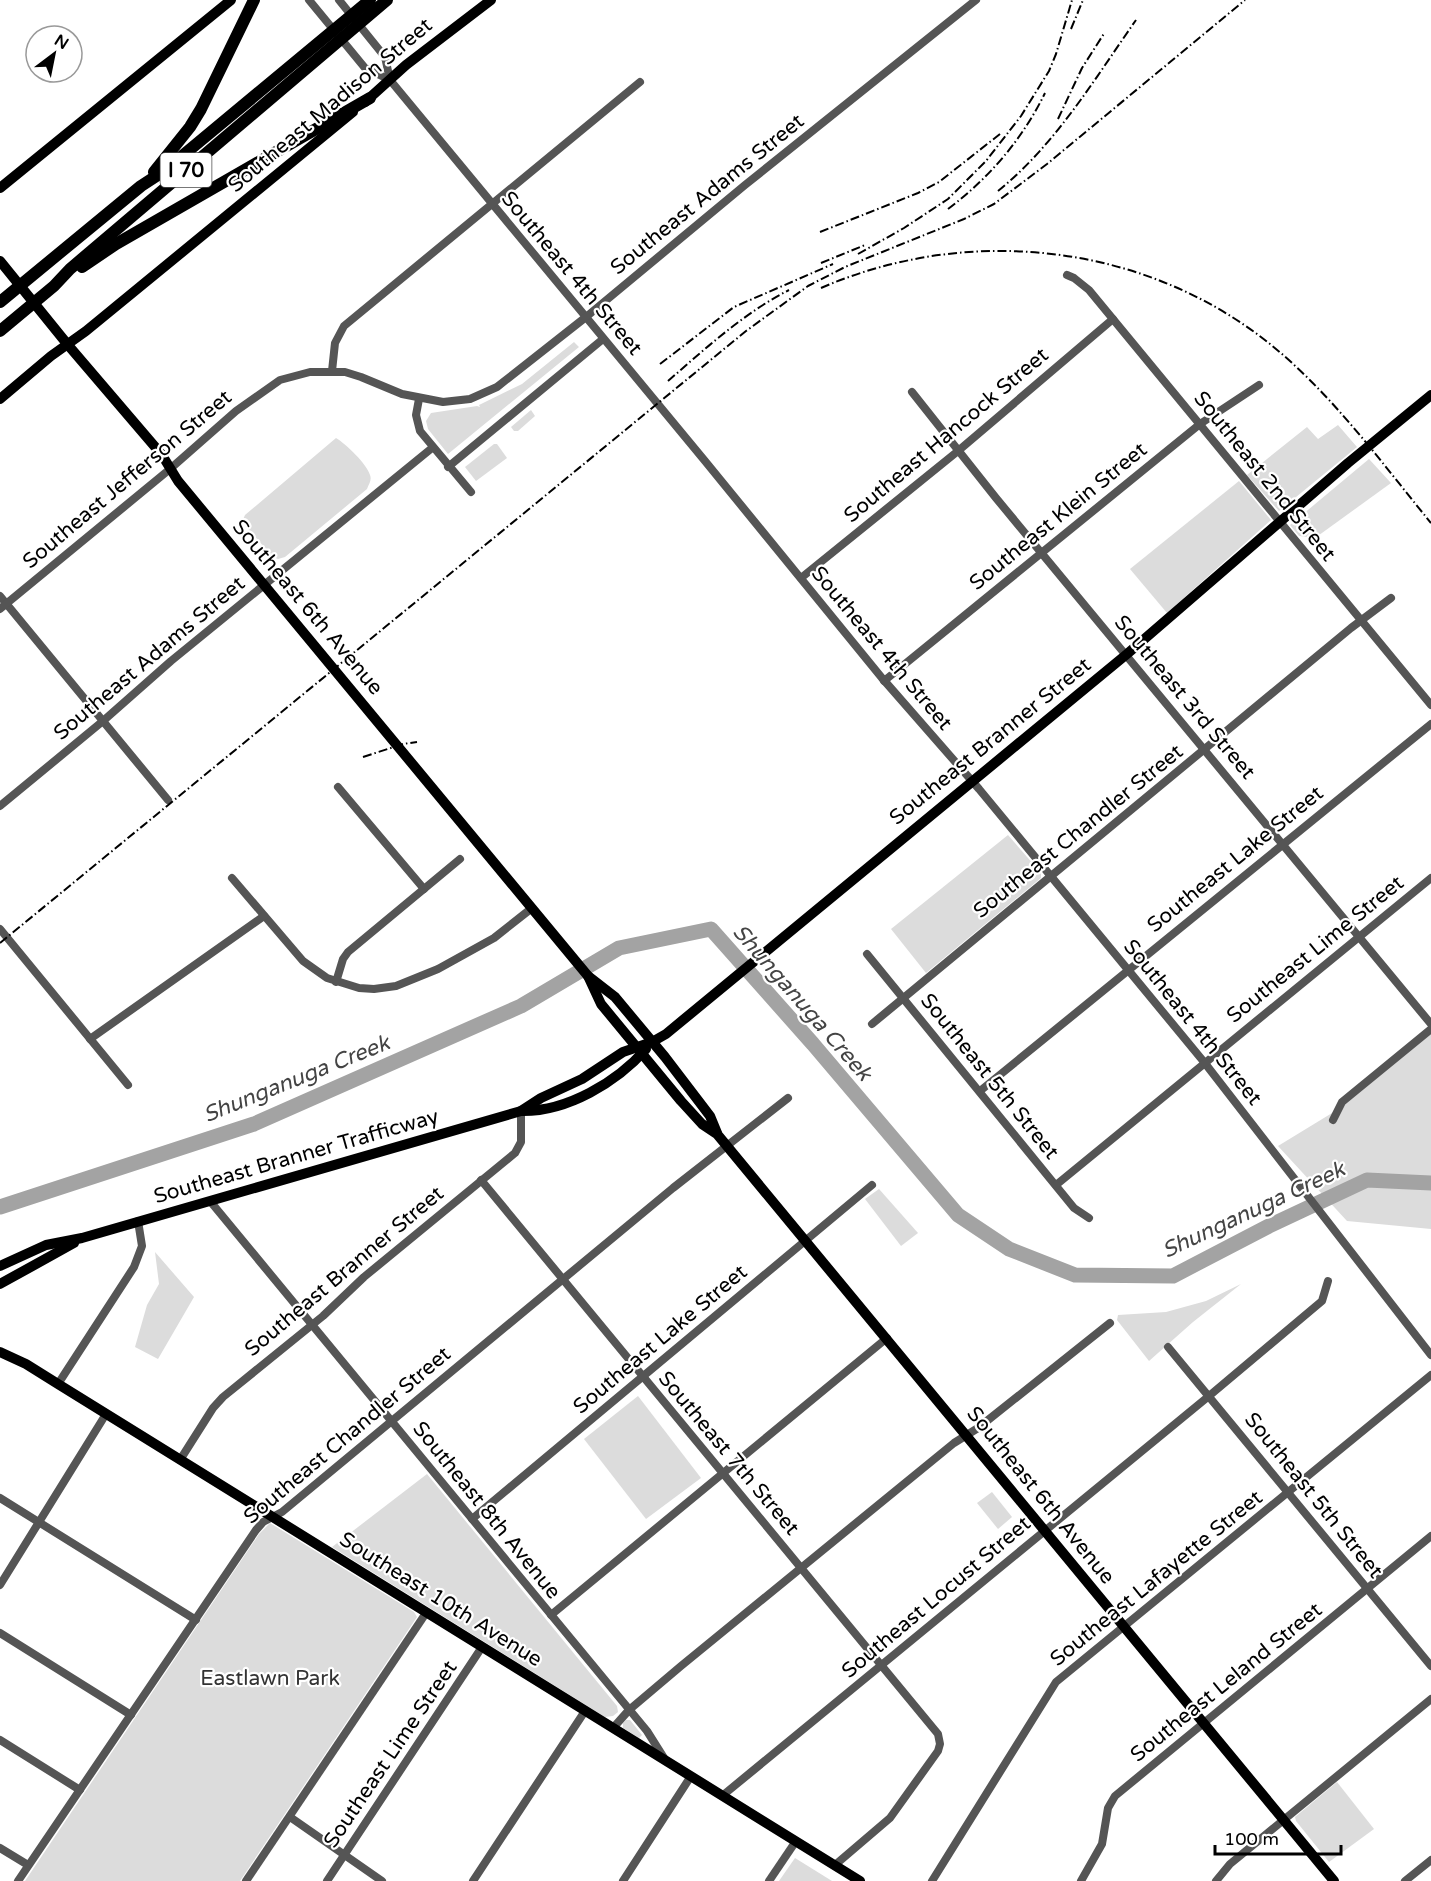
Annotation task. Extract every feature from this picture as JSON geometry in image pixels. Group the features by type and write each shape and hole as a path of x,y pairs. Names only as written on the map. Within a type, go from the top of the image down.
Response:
{"highway":[{"path":"141,186 190,127 201,109 254,0"},
{"name":"I 70","path":"2,299 141,186 164,171 379,2"},
{"name":"I 70","path":"0,331 54,286 70,269 316,52"},
{"path":"54,286 116,244 370,98"}],"main road":[{"path":"0,188 231,0"},
{"name":"Southeast Madison Street","path":"0,399 370,98 406,65 491,0"},
{"name":"Southeast 6th Avenue","path":"1,261 68,345 162,455 204,513 588,976 615,997 652,1042 710,1116 717,1134"},
{"name":"Southeast Branner Street","path":"521,1111 541,1098 582,1079 623,1052 639,1050 666,1034 1127,654 1294,509 1431,395"},
{"name":"Southeast 6th Avenue","path":"588,976 601,1004 681,1101 702,1124 717,1134 806,1240 1334,1881"},
{"name":"Southeast Branner Street","path":"521,1111 536,1112 578,1097 603,1084 632,1064 639,1050"},
{"name":"Southeast Branner Trafficway","path":"0,1266 46,1245 82,1238 521,1111"},
{"name":"Southeast Branner Trafficway","path":"0,1284 82,1238"},
{"name":"Southeast 10th Avenue","path":"0,1352 26,1364 860,1881"}],"street":[{"name":"Southeast 4th Street","path":"309,0 365,68 390,80 884,681 1050,876 1204,1062 1431,1355"},
{"name":"Southeast 4th Street","path":"339,0 385,57 390,80"},
{"name":"Southeast Adams Street","path":"419,399 458,401 470,399 497,387 976,0"},
{"path":"471,492 424,437 417,424 419,399 361,376 332,371 335,343 344,327 640,82"},
{"name":"Southeast 2nd Street","path":"1067,275 1089,290 1431,705"},
{"name":"Southeast Hancock Street","path":"801,578 958,451 1113,319"},
{"path":"448,467 603,339"},
{"name":"Southeast Jefferson Street","path":"2,603 170,469 236,411 264,390 280,380 310,372 332,371"},
{"name":"Southeast Klein Street","path":"884,681 1200,424 1259,385"},
{"name":"Southeast 3rd Street","path":"912,392 958,451 1431,1024"},
{"name":"Southeast Adams Street","path":"0,806 171,661 432,448"},
{"name":"Southeast Chandler Street","path":"872,1024 1391,598"},
{"path":"2,603 168,800"},
{"name":"Southeast Lake Street","path":"980,1091 1127,969 1431,724"},
{"path":"338,787 424,889"},
{"path":"336,982 343,959 348,952 460,859"},
{"path":"232,878 303,962 314,971 336,982 358,988 374,989 396,986 438,969 494,938 532,908"},
{"name":"Southeast Lime Street","path":"1056,1185 1431,878"},
{"path":"90,1039 264,916"},
{"path":"0,929 128,1085"},
{"name":"Southeast 5th Street","path":"867,954 1074,1208 1089,1218"},
{"path":"1333,1120 1341,1102 1431,1029"},
{"name":"Southeast Chandler Street","path":"18,1881 263,1522 282,1512 673,1188 788,1098"},
{"name":"Southeast Branner Street","path":"180,1460 213,1408 224,1397 514,1153 521,1142 521,1111"},
{"name":"Southeast 7th Street","path":"481,1180 938,1734 940,1744 938,1751 894,1813 835,1865"},
{"name":"Southeast Lake Street","path":"472,1519 872,1185"},
{"name":"Southeast 8th Avenue","path":"210,1201 647,1731 665,1760"},
{"path":"58,1384 135,1267 142,1246 138,1221"},
{"name":"Southeast Locust Street","path":"722,1796 1322,1301 1328,1281"},
{"path":"613,1728 629,1710 954,1443 987,1421 1110,1323"},
{"path":"551,1615 887,1338"},
{"name":"Southeast 5th Street","path":"1168,1347 1431,1666"},
{"name":"Southeast Lafayette Street","path":"932,1881 1053,1686 1066,1672 1125,1627 1431,1375"},
{"path":"0,1585 106,1414"},
{"path":"0,1498 196,1620"},
{"name":"Southeast Leland Street","path":"1081,1881 1102,1844 1107,1813 1115,1796 1431,1536"},
{"path":"246,1881 426,1612"},
{"path":"0,1633 131,1715"},
{"name":"Southeast Lime Street","path":"327,1881 482,1647"},
{"path":"1216,1881 1230,1864 1431,1699"},
{"path":"473,1881 585,1711"},
{"path":"0,1740 80,1790"},
{"path":"623,1881 691,1776"},
{"path":"290,1817 382,1881"},
{"path":"769,1881 796,1841"},
{"path":"0,1848 28,1865"},
{"path":"1405,1881 1431,1860"}],"green space":[{"path":"574,342 579,347 448,454 428,429 426,421 431,413 480,407 479,405 522,384"},
{"path":"531,410 535,416 518,431 514,431 511,427"},
{"path":"1338,425 1357,447 1279,511 1247,475 1307,427 1318,439"},
{"path":"336,438 365,465 371,479 367,489 285,557 278,559 273,557 242,522 245,515"},
{"path":"497,444 507,458 476,481 465,467"},
{"path":"1369,459 1391,483 1315,538 1299,536 1290,525"},
{"path":"1239,481 1271,520 1167,613 1130,569"},
{"path":"1008,835 1041,873 1041,878 926,973 891,929"},
{"path":"1431,1033 1431,1229 1347,1221 1278,1146 1337,1110"},
{"path":"879,1189 918,1233 901,1246 865,1199"},
{"path":"155,1252 194,1297 158,1359 135,1347 147,1305 159,1284"},
{"path":"1241,1284 1149,1361 1117,1320 1118,1315 1166,1312 1206,1301"},
{"path":"638,1396 701,1478 646,1519 584,1439"},
{"path":"427,1474 617,1706 618,1712 613,1716 605,1717 332,1547"},
{"path":"992,1492 1012,1517 998,1529 977,1503"},
{"name":"Eastlawn Park","path":"270,1523 414,1612 417,1617 240,1881 25,1881 259,1534"},
{"path":"626,1720 630,1720 642,1735 639,1738 623,1728"},
{"path":"1337,1782 1374,1829 1329,1862 1295,1817"},
{"path":"795,1858 832,1881 779,1881"}],"waterway":[{"name":"Shunganuga Creek","path":"0,1207 254,1124 521,1006 619,948 711,929 813,1044 958,1215 1009,1249 1075,1275 1173,1276 1269,1226 1367,1180 1431,1183"}],"railway":[{"path":"858,254 904,228 948,199 986,161 1021,116 1049,71 1072,0"},
{"path":"1071,29 1083,0"},
{"path":"0,943 746,331 808,286 845,267 964,219 994,204 1047,164 1245,0"},
{"path":"998,191 1038,153 1073,111 1136,20"},
{"path":"1058,119 1082,68 1105,32"},
{"path":"948,209 991,171 1003,157 1026,127 1045,93"},
{"path":"820,232 918,193 939,182 1000,134"},
{"path":"821,263 865,245"},
{"path":"821,288 877,268 935,256 994,251 1053,254 1111,265 1167,284 1221,310 1270,344 1293,364 1355,429 1431,523"},
{"path":"660,364 734,307 833,264"},
{"path":"668,381 741,320 789,290"},
{"path":"363,757 403,744 417,742"}]}
